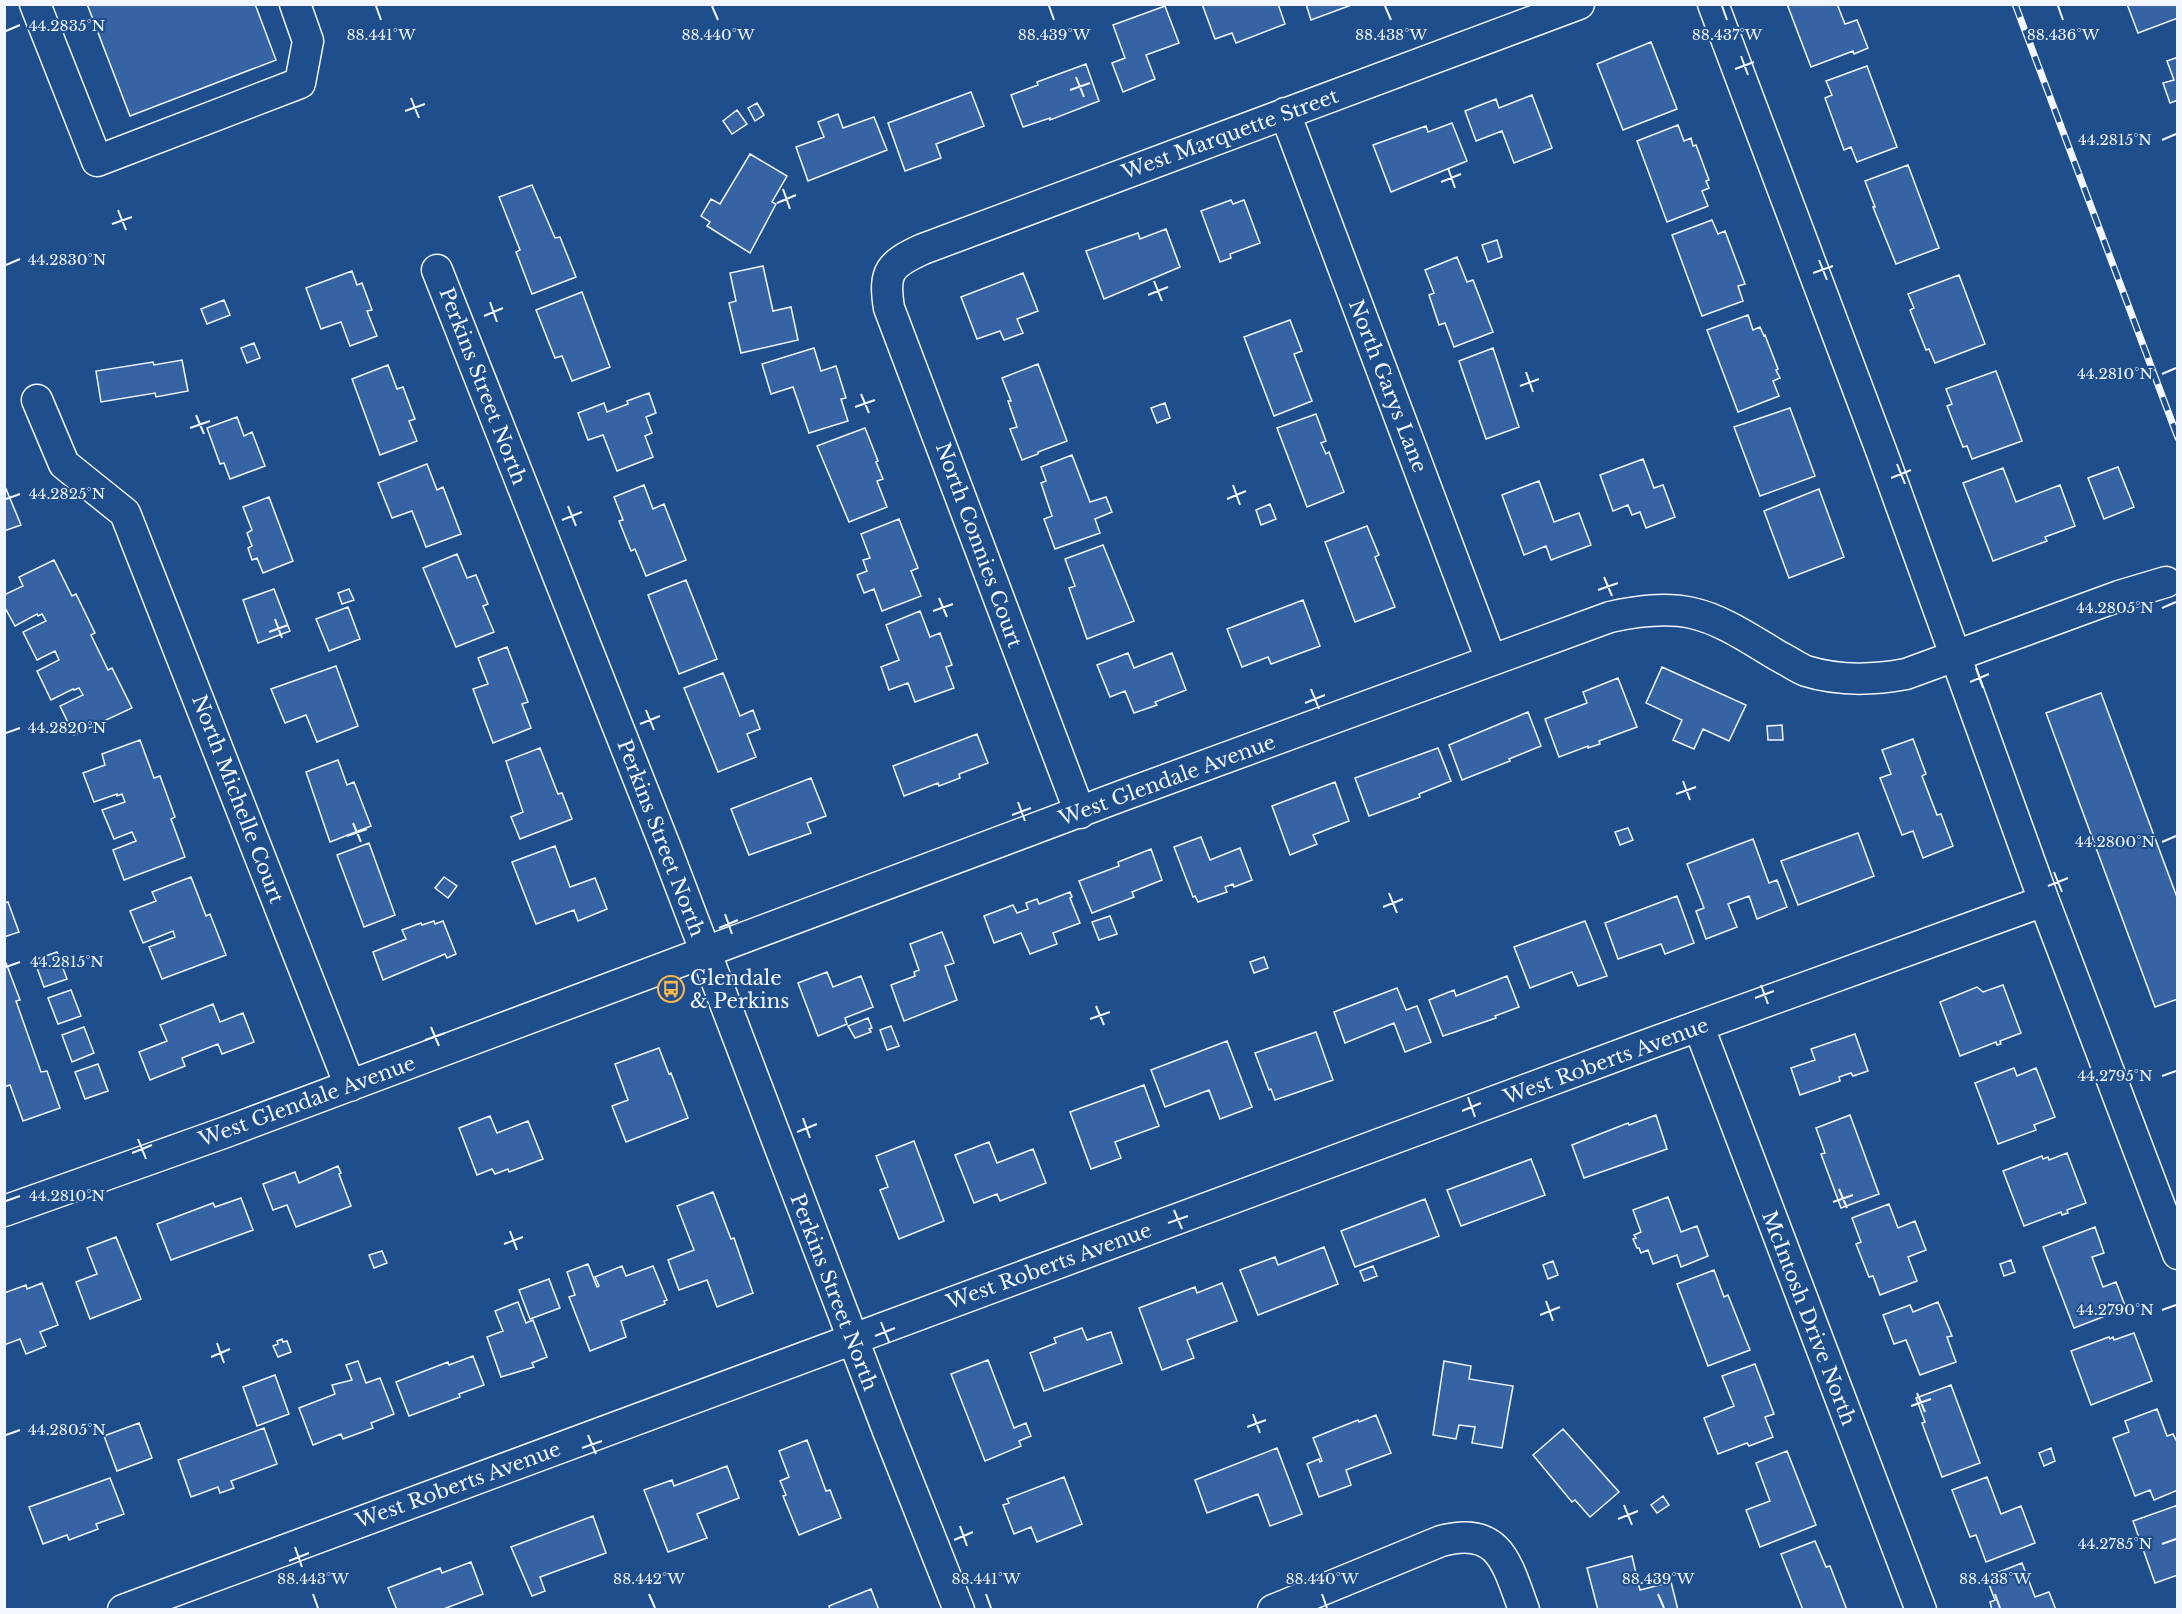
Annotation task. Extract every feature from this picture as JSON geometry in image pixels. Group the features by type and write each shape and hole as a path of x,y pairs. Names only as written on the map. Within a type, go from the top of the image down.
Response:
{"street":[{"path":"35,4 97,161 300,83 308,41 295,4"},
{"name":"West Marquette Street","path":"888,275 900,259 923,249 1579,4"},
{"path":"1713,4 1956,656 2044,901 2178,1254"},
{"name":"North Garys Lane","path":"1285,113 1491,660"},
{"name":"Perkins Street North","path":"437,270 705,952 959,1610"},
{"name":"North Connies Court","path":"888,275 886,291 889,308 1080,813"},
{"name":"North Michelle Court","path":"37,400 64,464 125,513 350,1086"},
{"name":"West Glendale Avenue","path":"4,1211 350,1086 1610,617 1637,611 1663,610 1692,613 1719,622 1805,671 1832,676 1879,679 1906,674 2119,596 2166,582"},
{"name":"West Roberts Avenue","path":"123,1610 2044,901"},
{"name":"McIntosh Drive North","path":"1699,1027 1921,1610"},
{"path":"1273,1610 1441,1541 1459,1536 1477,1538 1494,1545 1504,1560 1524,1610"}],"building":[{"path":"87,4 255,4 276,60 130,116"},
{"path":"1202,4 1278,4 1285,24 1236,43 1232,33 1215,39"},
{"path":"1306,4 1354,4 1311,20"},
{"path":"1787,4 1837,4 1845,24 1857,20 1868,48 1854,54 1853,51 1811,67"},
{"path":"2127,4 2178,4 2178,18 2138,33"},
{"path":"1165,6 1179,43 1146,55 1155,79 1123,92 1112,63 1125,58 1113,25"},
{"path":"1651,42 1677,109 1623,130 1597,64"},
{"path":"2178,57 2178,100 2170,103 2163,83 2174,80 2167,61"},
{"path":"1086,64 1099,101 1050,120 1050,118 1023,127 1011,95 1038,85 1037,82"},
{"path":"1867,66 1897,147 1857,162 1851,147 1844,150 1825,98 1832,95 1826,81"},
{"path":"971,92 984,126 936,144 941,158 905,171 888,123"},
{"path":"1532,95 1552,148 1514,163 1502,131 1476,141 1465,111 1496,99 1499,108"},
{"path":"757,103 764,115 755,121 748,108"},
{"path":"737,110 747,124 732,134 723,121"},
{"path":"838,114 843,128 874,117 887,150 808,181 796,147 824,137 818,122"},
{"path":"1452,123 1467,161 1391,192 1373,145 1426,126 1428,132"},
{"path":"1678,125 1684,141 1691,138 1693,146 1696,145 1709,180 1706,181 1709,188 1702,191 1708,206 1667,222 1637,141"},
{"path":"750,154 787,176 772,202 776,204 750,253 707,226 710,222 701,216 711,199 720,204"},
{"path":"1908,165 1939,248 1896,264 1865,181"},
{"path":"532,185 555,238 560,237 576,277 532,294 516,252 520,250 499,197"},
{"path":"1231,200 1233,204 1244,200 1260,243 1230,254 1231,258 1220,262 1201,211"},
{"path":"1712,220 1718,234 1725,231 1745,284 1738,286 1743,301 1702,316 1672,235"},
{"path":"1166,229 1180,267 1104,299 1086,251 1138,233 1140,239"},
{"path":"1497,240 1502,257 1488,262 1482,245"},
{"path":"1457,257 1467,282 1473,280 1493,332 1454,347 1445,323 1439,325 1429,295 1434,293 1425,270"},
{"path":"763,266 773,311 791,307 798,340 741,353 729,303 736,301 730,273"},
{"path":"352,271 357,285 362,283 372,310 367,311 377,336 350,346 341,322 321,329 306,288"},
{"path":"1023,273 1038,311 1017,319 1023,333 1004,340 1000,331 977,339 961,297"},
{"path":"1959,275 1985,344 1935,363 1929,349 1926,350 1910,310 1914,308 1908,294"},
{"path":"582,292 610,367 572,381 562,356 555,358 536,310"},
{"path":"224,300 230,315 207,324 201,309"},
{"path":"1748,315 1753,330 1760,327 1765,335 1778,369 1776,370 1780,378 1773,381 1779,396 1738,412 1707,330"},
{"path":"1290,320 1302,351 1294,354 1312,401 1274,416 1244,337"},
{"path":"254,343 260,358 247,363 241,348"},
{"path":"814,348 821,371 836,366 846,398 841,399 848,421 809,433 793,387 771,394 762,364"},
{"path":"1493,348 1519,427 1486,439 1459,361"},
{"path":"182,360 188,391 156,397 155,393 101,402 96,371"},
{"path":"1038,364 1067,441 1022,460 1010,429 1017,427 1008,401 1011,401 1002,378"},
{"path":"388,365 397,389 403,387 415,419 409,421 417,441 380,455 352,379"},
{"path":"1996,371 2022,441 1972,459 1967,446 1963,447 1947,406 1952,404 1946,389"},
{"path":"649,393 656,413 646,417 652,433 645,436 653,457 617,471 603,435 588,440 578,413 604,403 607,412"},
{"path":"1165,403 1170,418 1157,423 1151,408"},
{"path":"1790,408 1815,476 1760,496 1734,427"},
{"path":"1316,414 1326,441 1321,443 1326,454 1329,452 1344,492 1307,507 1277,428"},
{"path":"237,417 244,436 252,432 265,466 230,479 224,463 220,464 207,428"},
{"path":"865,428 878,461 876,462 883,479 877,481 887,507 849,522 817,446"},
{"path":"1072,455 1090,502 1106,497 1112,512 1095,519 1100,533 1055,549 1044,519 1052,516 1041,483 1046,481 1041,467"},
{"path":"1643,459 1654,488 1663,485 1675,517 1646,528 1640,512 1632,515 1628,505 1613,511 1600,475"},
{"path":"427,464 437,490 443,487 461,534 426,547 412,511 392,518 378,483"},
{"path":"2118,467 2134,507 2104,519 2088,478"},
{"path":"2003,468 2016,502 2060,485 2075,526 2045,537 2047,541 1993,561 1963,483"},
{"path":"1539,481 1554,522 1579,513 1591,545 1551,560 1546,546 1524,555 1502,495"},
{"path":"4,484 21,525 4,531"},
{"path":"644,485 653,509 664,504 686,560 646,576 635,549 631,551 619,521 623,520 614,497"},
{"path":"1819,489 1844,557 1789,578 1764,511"},
{"path":"269,497 293,561 263,573 257,558 252,560 248,548 252,546 247,533 252,530 243,507"},
{"path":"1270,504 1276,519 1261,525 1256,510"},
{"path":"899,519 918,568 911,571 921,596 882,611 874,589 864,593 857,575 867,571 863,560 870,558 861,534"},
{"path":"1367,526 1379,555 1375,557 1395,607 1355,622 1325,542"},
{"path":"1103,545 1134,621 1087,639 1069,588 1075,586 1065,559"},
{"path":"457,554 467,578 476,575 488,604 483,606 494,632 456,647 423,568"},
{"path":"54,560 72,596 76,594 95,633 91,635 108,670 112,668 132,708 74,735 60,706 83,695 79,688 51,700 37,671 59,660 55,651 37,660 23,632 46,621 42,614 38,616 37,614 15,626 4,606 4,595 23,586 19,577"},
{"path":"686,580 717,659 679,674 648,595"},
{"path":"274,589 290,631 258,643 243,600"},
{"path":"349,589 354,600 342,604 338,593"},
{"path":"1303,600 1320,646 1271,664 1268,657 1242,667 1227,629"},
{"path":"348,607 360,639 329,651 316,619"},
{"path":"920,611 930,637 940,633 952,665 946,667 954,688 915,702 908,683 889,690 881,667 899,660 886,625"},
{"path":"507,647 528,702 522,704 531,728 493,743 473,689 488,684 478,658"},
{"path":"1128,653 1134,668 1172,653 1186,690 1155,702 1157,705 1134,713 1125,691 1110,697 1097,665"},
{"path":"336,666 358,726 317,742 306,715 285,723 271,689"},
{"path":"1662,667 1746,705 1729,741 1703,729 1694,749 1673,740 1682,720 1646,703"},
{"path":"723,673 740,716 753,710 760,729 747,734 756,757 718,772 684,688"},
{"path":"1618,678 1637,727 1599,741 1600,744 1559,757 1545,719 1587,703 1583,692"},
{"path":"2101,693 2178,900 2178,999 2155,1007 2046,713"},
{"path":"1528,712 1541,746 1462,780 1449,745"},
{"path":"1782,725 1783,740 1768,740 1767,726"},
{"path":"977,734 988,763 959,774 960,778 939,786 938,783 904,796 893,766"},
{"path":"1913,739 1926,774 1922,776 1937,815 1941,814 1953,846 1923,858 1913,831 1902,835 1880,778 1891,774 1882,750"},
{"path":"140,740 154,778 160,776 175,817 171,819 185,857 124,880 113,850 136,841 132,832 114,839 102,810 125,802 122,794 94,802 83,773 105,765 102,754"},
{"path":"540,748 558,794 562,793 572,819 520,839 511,817 523,812 506,761"},
{"path":"1438,748 1451,781 1419,794 1420,797 1369,816 1355,778"},
{"path":"338,760 347,785 354,782 371,826 330,842 306,772"},
{"path":"811,778 826,816 807,823 811,833 749,855 731,809"},
{"path":"1335,782 1349,821 1313,835 1317,844 1290,855 1272,806"},
{"path":"1628,828 1633,840 1620,845 1615,832"},
{"path":"1858,833 1874,876 1798,905 1781,861"},
{"path":"1201,837 1210,860 1240,848 1252,880 1234,887 1233,884 1225,887 1227,892 1198,902 1195,896 1193,897 1174,847"},
{"path":"1753,839 1769,883 1777,880 1787,907 1757,919 1749,896 1728,904 1737,927 1706,939 1696,911 1704,908 1687,864"},
{"path":"369,843 395,915 364,927 337,855"},
{"path":"555,846 570,887 595,878 607,909 578,921 574,910 536,924 512,862"},
{"path":"1151,849 1162,880 1132,892 1134,897 1092,913 1079,881 1119,866 1118,862"},
{"path":"191,877 206,916 210,914 226,955 162,979 149,947 175,937 173,931 143,943 130,911 156,901 152,892"},
{"path":"444,877 457,886 448,898 435,888"},
{"path":"1070,892 1072,897 1070,898 1080,923 1053,933 1057,944 1030,954 1021,933 994,943 984,916 1013,905 1017,913 1028,909 1026,903 1037,899 1039,904"},
{"path":"1677,896 1694,943 1665,954 1661,944 1618,959 1605,923"},
{"path":"8,902 19,932 4,937 4,903"},
{"path":"1110,916 1117,934 1099,940 1092,922"},
{"path":"434,921 435,924 443,921 456,954 447,958 445,954 383,980 373,952 406,939 402,930"},
{"path":"1585,921 1607,976 1578,986 1572,972 1530,988 1514,947"},
{"path":"942,932 954,963 945,966 957,1000 904,1021 891,985 915,976 914,972 919,970 910,944"},
{"path":"57,952 67,979 44,987 34,960"},
{"path":"1264,957 1268,968 1254,973 1250,962"},
{"path":"6,963 20,1000 16,1001 41,1072 47,1071 60,1108 23,1121 10,1085 4,1087 4,964"},
{"path":"827,972 833,987 861,976 873,1007 845,1018 847,1024 818,1036 798,983"},
{"path":"1507,976 1519,1007 1495,1016 1496,1018 1443,1036 1429,1000 1454,990 1456,996"},
{"path":"2003,985 2021,1033 2000,1041 2001,1044 1997,1045 1996,1042 1960,1056 1940,1002 1977,987 1983,992"},
{"path":"1397,988 1406,1010 1417,1006 1431,1042 1405,1052 1394,1023 1345,1043 1334,1012"},
{"path":"71,990 81,1016 58,1024 48,998"},
{"path":"213,1004 220,1022 243,1013 254,1042 222,1054 218,1044 182,1058 185,1066 150,1080 139,1052 167,1041 160,1025"},
{"path":"868,1018 872,1028 869,1029 871,1032 855,1038 848,1026"},
{"path":"891,1026 899,1046 887,1050 880,1030"},
{"path":"84,1027 94,1053 72,1062 62,1035"},
{"path":"1316,1032 1333,1080 1275,1100 1255,1053"},
{"path":"1855,1034 1868,1071 1853,1076 1851,1073 1839,1077 1840,1081 1800,1095 1791,1068 1815,1060 1811,1049"},
{"path":"1227,1041 1252,1107 1220,1119 1209,1090 1165,1107 1151,1070"},
{"path":"659,1048 688,1118 626,1142 612,1106 628,1100 615,1064"},
{"path":"98,1064 108,1091 85,1099 75,1072"},
{"path":"2014,1068 2017,1076 2036,1068 2055,1117 2034,1125 2036,1130 1998,1144 1975,1083"},
{"path":"1144,1085 1159,1126 1115,1142 1121,1158 1091,1169 1070,1112"},
{"path":"1656,1115 1667,1149 1584,1178 1572,1145 1628,1123 1629,1125"},
{"path":"1850,1115 1879,1194 1841,1208 1821,1154 1825,1153 1816,1128"},
{"path":"490,1116 497,1133 528,1121 543,1159 509,1172 508,1169 495,1174 492,1169 477,1175 459,1128"},
{"path":"914,1141 944,1221 899,1239 880,1190 888,1187 876,1156"},
{"path":"989,1142 997,1163 1033,1149 1046,1183 1000,1201 997,1194 974,1203 955,1155"},
{"path":"2067,1153 2086,1203 2067,1210 2068,1213 2062,1215 2061,1212 2024,1226 2003,1171 2042,1156 2043,1159 2048,1157 2049,1160"},
{"path":"1531,1159 1545,1195 1461,1226 1447,1190"},
{"path":"338,1166 351,1206 296,1227 287,1205 273,1210 263,1184 295,1172 299,1183"},
{"path":"713,1192 731,1239 734,1238 753,1293 717,1307 707,1280 679,1290 668,1260 694,1250 677,1206"},
{"path":"1668,1197 1681,1232 1697,1226 1708,1256 1681,1267 1677,1255 1653,1264 1648,1250 1641,1253 1637,1248 1633,1239 1636,1238 1634,1235 1641,1232 1633,1210"},
{"path":"241,1198 253,1230 171,1260 157,1224 213,1203 215,1207"},
{"path":"1425,1199 1439,1236 1355,1267 1341,1231"},
{"path":"1889,1204 1898,1228 1915,1221 1926,1250 1908,1257 1917,1281 1880,1295 1873,1276 1869,1277 1856,1244 1861,1242 1852,1218"},
{"path":"2095,1227 2104,1253 2092,1257 2103,1287 2116,1282 2126,1308 2074,1328 2043,1247"},
{"path":"116,1237 141,1299 90,1319 76,1282 97,1274 87,1248"},
{"path":"1324,1247 1338,1284 1258,1315 1240,1270 1275,1257 1278,1265"},
{"path":"382,1251 387,1263 374,1268 369,1255"},
{"path":"2011,1260 2015,1272 2004,1276 2000,1264"},
{"path":"1553,1261 1558,1275 1548,1279 1543,1265"},
{"path":"588,1264 597,1287 599,1286 595,1277 622,1266 626,1276 653,1266 667,1300 664,1301 665,1304 621,1321 626,1337 590,1351 569,1297 575,1295 567,1272"},
{"path":"1373,1266 1377,1276 1364,1281 1360,1271"},
{"path":"1714,1270 1724,1297 1728,1295 1750,1350 1708,1366 1677,1284"},
{"path":"549,1279 560,1308 530,1319 519,1290"},
{"path":"42,1283 58,1325 40,1332 46,1346 26,1354 20,1339 4,1345 4,1293 26,1285 27,1289"},
{"path":"1222,1283 1237,1321 1187,1340 1194,1358 1162,1370 1139,1308 1195,1287 1197,1293"},
{"path":"518,1302 526,1323 533,1320 547,1357 532,1363 534,1367 501,1377 487,1337 503,1331 495,1311"},
{"path":"1938,1302 1952,1336 1947,1337 1956,1362 1920,1375 1906,1340 1894,1344 1883,1315 1910,1305 1913,1312"},
{"path":"1082,1328 1087,1340 1111,1332 1122,1363 1044,1391 1030,1353 1056,1343 1054,1338"},
{"path":"2134,1333 2152,1381 2091,1405 2071,1351 2109,1337 2110,1339 2113,1337 2114,1340"},
{"path":"282,1339 283,1342 287,1341 291,1352 278,1357 273,1346"},
{"path":"473,1356 484,1385 459,1394 460,1397 409,1416 396,1382 448,1362 449,1365"},
{"path":"988,1360 1014,1428 1026,1423 1031,1436 1019,1441 1021,1446 985,1461 951,1374"},
{"path":"358,1361 366,1383 380,1378 394,1414 371,1423 373,1428 343,1439 341,1434 313,1445 299,1408 335,1394 332,1385 352,1380 346,1365"},
{"path":"1444,1361 1471,1366 1469,1379 1513,1386 1502,1448 1472,1443 1475,1427 1459,1425 1456,1439 1433,1435"},
{"path":"1755,1364 1774,1414 1765,1417 1773,1437 1749,1446 1747,1443 1718,1454 1704,1418 1734,1406 1722,1376"},
{"path":"275,1375 289,1414 257,1426 243,1387"},
{"path":"1951,1385 1980,1463 1942,1477 1922,1423 1925,1422 1916,1398"},
{"path":"2157,1409 2167,1436 2173,1434 2178,1444 2178,1490 2154,1500 2150,1490 2135,1496 2113,1438 2129,1432 2125,1421"},
{"path":"1376,1415 1391,1453 1346,1470 1351,1485 1319,1497 1307,1464 1319,1459 1320,1462 1322,1461 1313,1438"},
{"path":"139,1423 152,1458 117,1471 104,1436"},
{"path":"264,1428 277,1464 231,1481 234,1488 220,1493 218,1487 191,1497 178,1460"},
{"path":"1563,1429 1619,1492 1590,1517 1575,1500 1572,1502 1533,1455"},
{"path":"807,1440 826,1491 830,1490 841,1518 799,1535 783,1496 786,1495 780,1481 789,1477 779,1451"},
{"path":"1277,1448 1302,1514 1270,1526 1258,1494 1207,1513 1195,1480"},
{"path":"2051,1448 2055,1461 2044,1466 2039,1453"},
{"path":"1787,1451 1816,1525 1760,1547 1746,1510 1770,1501 1756,1463"},
{"path":"727,1466 739,1498 697,1514 707,1538 668,1552 644,1490 672,1480 674,1486"},
{"path":"1064,1477 1082,1524 1037,1542 1031,1527 1014,1534 1003,1505 1009,1503 1007,1499"},
{"path":"1987,1477 2001,1514 2021,1506 2035,1543 1986,1562 1976,1535 1970,1537 1952,1490"},
{"path":"110,1478 124,1514 96,1524 98,1529 69,1540 67,1535 43,1544 29,1507"},
{"path":"1663,1496 1669,1505 1657,1513 1651,1505"},
{"path":"2178,1505 2178,1575 2155,1583 2133,1521"},
{"path":"593,1516 606,1553 540,1577 545,1591 532,1596 511,1547"},
{"path":"1815,1541 1826,1567 1830,1566 1847,1610 1803,1610 1781,1554"},
{"path":"1632,1556 1640,1590 1671,1582 1678,1610 1598,1610 1587,1568"},
{"path":"471,1562 483,1594 441,1610 397,1610 388,1588 440,1568 442,1573"},
{"path":"2022,1563 2035,1597 2049,1592 2056,1610 1992,1610 1990,1602 1995,1600 1986,1577"},
{"path":"871,1589 879,1610 830,1610 829,1606"}],"railway":[{"path":"2015,4 2178,438"}],"place":[{"name":"Glendale & Perkins","path":"671,989"}]}
